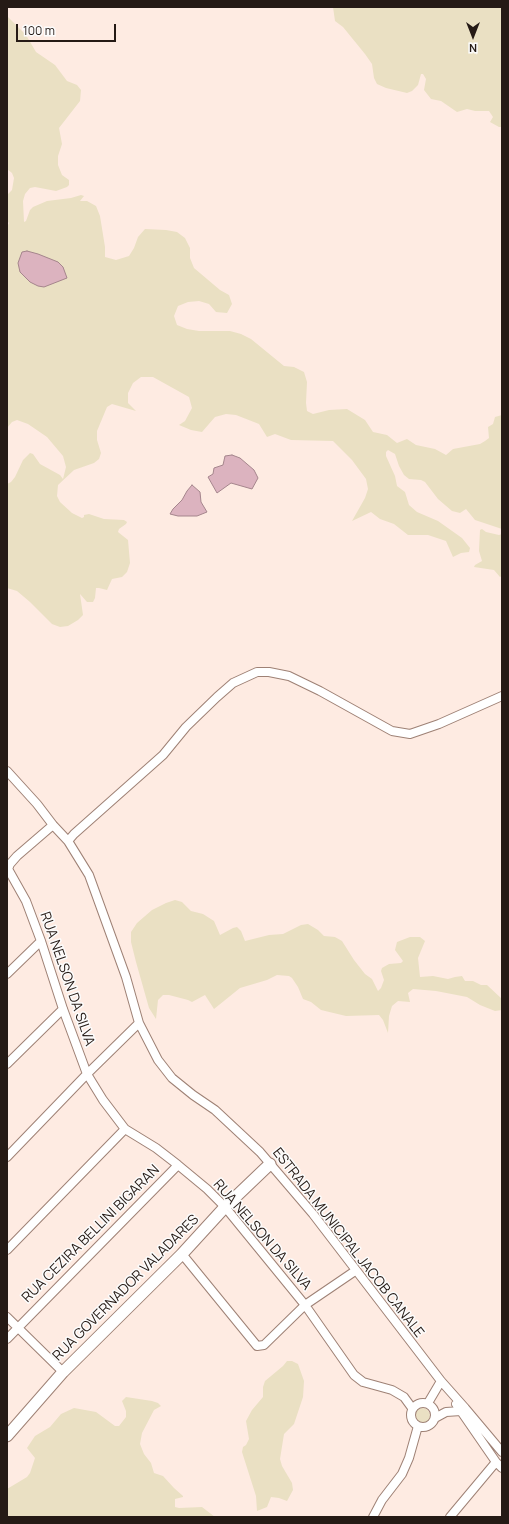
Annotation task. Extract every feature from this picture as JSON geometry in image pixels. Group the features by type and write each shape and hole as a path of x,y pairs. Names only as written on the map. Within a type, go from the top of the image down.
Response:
{"street":[{"path":"68,841 163,755 186,727 217,697 233,683 257,672 269,672 289,676 320,690 392,731 410,734 439,724 502,696"},
{"name":"ESTRADA MUNICIPAL JACOB CANALE","path":"7,770 68,841 90,875 126,977 139,1023 158,1060 172,1078 215,1110 260,1152 313,1214 355,1271 441,1381 502,1452"},
{"name":"RUA NELSON DA SILVA","path":"53,825 17,856 10,864 8,869 26,901 42,941 63,1008 87,1074 103,1100 125,1129 156,1148 178,1165 207,1189 225,1208 305,1305 354,1375 363,1382 392,1390 404,1398 412,1408"},
{"path":"7,974 42,941"},
{"path":"7,1064 63,1008"},
{"path":"7,1157 87,1074 139,1023"},
{"path":"7,1250 125,1129"},
{"name":"RUA GOVERNADOR VALADARES","path":"7,1436 63,1372 270,1164"},
{"name":"RUA CEZIRA BELLINI BIGARAN","path":"7,1339 178,1165"},
{"path":"182,1254 257,1346 264,1345 305,1305 355,1271"},
{"path":"7,1317 63,1372"},
{"path":"428,1404 441,1381 499,1465 450,1517"},
{"path":"435,1418 434,1409 428,1404 419,1403 412,1408 412,1420 418,1426 430,1425 435,1418 446,1412 461,1411"},
{"path":"373,1517 382,1500 402,1474 409,1458 418,1426"}],"shaded area":[{"path":"333,7 502,7 502,127 490,122 493,117 489,111 475,111 467,109 457,112 441,101 431,99 424,90 426,79 423,74 421,74 418,85 412,91 407,93 386,88 377,84 374,78 372,64 343,27 335,21"},
{"path":"7,16 26,35 36,52 55,65 67,81 77,85 81,90 80,101 59,128 62,144 58,156 58,165 62,175 69,180 69,185 56,191 35,187 30,188 25,194 23,201 24,222 26,221 30,210 33,207 47,201 71,198 81,195 84,196 80,201 87,201 96,206 100,216 105,247 105,257 116,260 129,256 138,237 145,229 177,232 185,238 190,248 190,258 194,268 220,290 229,295 232,304 227,313 216,312 209,304 199,301 188,302 178,306 174,316 177,325 187,329 199,331 230,331 241,334 251,339 284,366 294,367 304,372 307,382 307,411 313,414 329,410 347,409 365,420 373,432 387,435 397,443 407,439 416,445 435,449 446,455 453,449 480,444 485,441 489,438 488,427 493,424 495,417 502,415 502,529 475,520 466,509 460,513 452,511 438,499 425,482 421,480 409,479 404,475 395,454 388,450 386,452 386,456 395,476 397,486 405,492 409,505 417,512 438,521 462,538 470,548 469,552 461,553 453,557 446,541 428,535 408,535 394,524 380,519 371,512 352,521 365,498 368,489 366,479 352,460 333,441 291,440 275,434 267,437 259,424 236,415 226,414 215,417 202,432 191,430 179,425 185,421 192,408 189,397 153,377 141,377 133,383 128,393 128,403 136,411 112,404 107,407 97,431 97,440 101,453 99,459 94,463 74,470 58,485 57,496 60,502 72,513 82,518 84,515 89,514 104,519 124,520 127,522 119,529 118,532 128,540 130,563 127,572 122,577 112,579 107,590 96,588 93,602 87,602 80,594 83,615 68,626 60,627 52,624 17,591 7,588 7,484 15,477 23,460 30,453 33,454 40,464 60,475 63,479 66,467 63,456 47,437 28,424 17,420 12,422 7,428 7,227 9,223 7,221 7,195 12,190 14,178 12,173 7,169"},
{"path":"27,251 58,262 63,267 67,278 44,287 30,282 20,272 18,263 22,252"},
{"path":"232,455 240,458 254,470 258,478 252,489 231,483 217,493 208,477 213,474 214,468 223,465 225,456"},
{"path":"192,485 200,492 201,502 207,512 197,516 178,516 170,514 182,500"},
{"path":"482,529 486,532 499,535 502,534 502,576 500,577 494,570 474,567 482,561 479,551 480,530"},
{"path":"175,900 182,902 191,911 203,914 214,921 220,935 237,927 241,931 245,941 269,935 283,934 301,925 308,924 324,936 335,937 342,941 365,974 372,979 378,991 384,980 381,971 382,968 389,964 401,963 403,961 395,950 397,942 410,937 420,937 425,941 418,958 420,977 433,976 448,979 462,976 465,981 473,981 481,985 487,985 502,999 502,1010 495,1011 480,1005 467,997 436,991 413,989 408,993 410,1002 398,1001 392,1006 389,1016 388,1033 383,1020 379,1015 346,1016 321,1010 311,1002 303,999 292,978 289,976 277,975 267,980 240,988 214,1009 205,995 192,1002 169,995 163,995 158,1000 156,1019 149,1008 131,942 131,932 137,923 152,910"},
{"path":"287,1361 292,1361 298,1364 304,1381 303,1397 294,1424 284,1434 280,1459 282,1466 292,1483 293,1490 287,1501 271,1497 267,1507 257,1511 256,1496 242,1452 243,1447 249,1439 246,1421 252,1410 263,1397 263,1387 265,1381"},
{"path":"126,1397 152,1401 161,1406 154,1410 142,1433 140,1444 144,1454 151,1463 154,1473 163,1476 183,1496 175,1499 175,1507 202,1507 215,1517 7,1517 7,1489 27,1477 30,1473 35,1458 27,1448 35,1436 50,1427 61,1414 74,1408 96,1412 115,1426 119,1426 126,1417 126,1411 122,1401"},
{"path":"422,1408 429,1413 430,1416 425,1423 422,1424 415,1419 414,1416 419,1409"}]}
